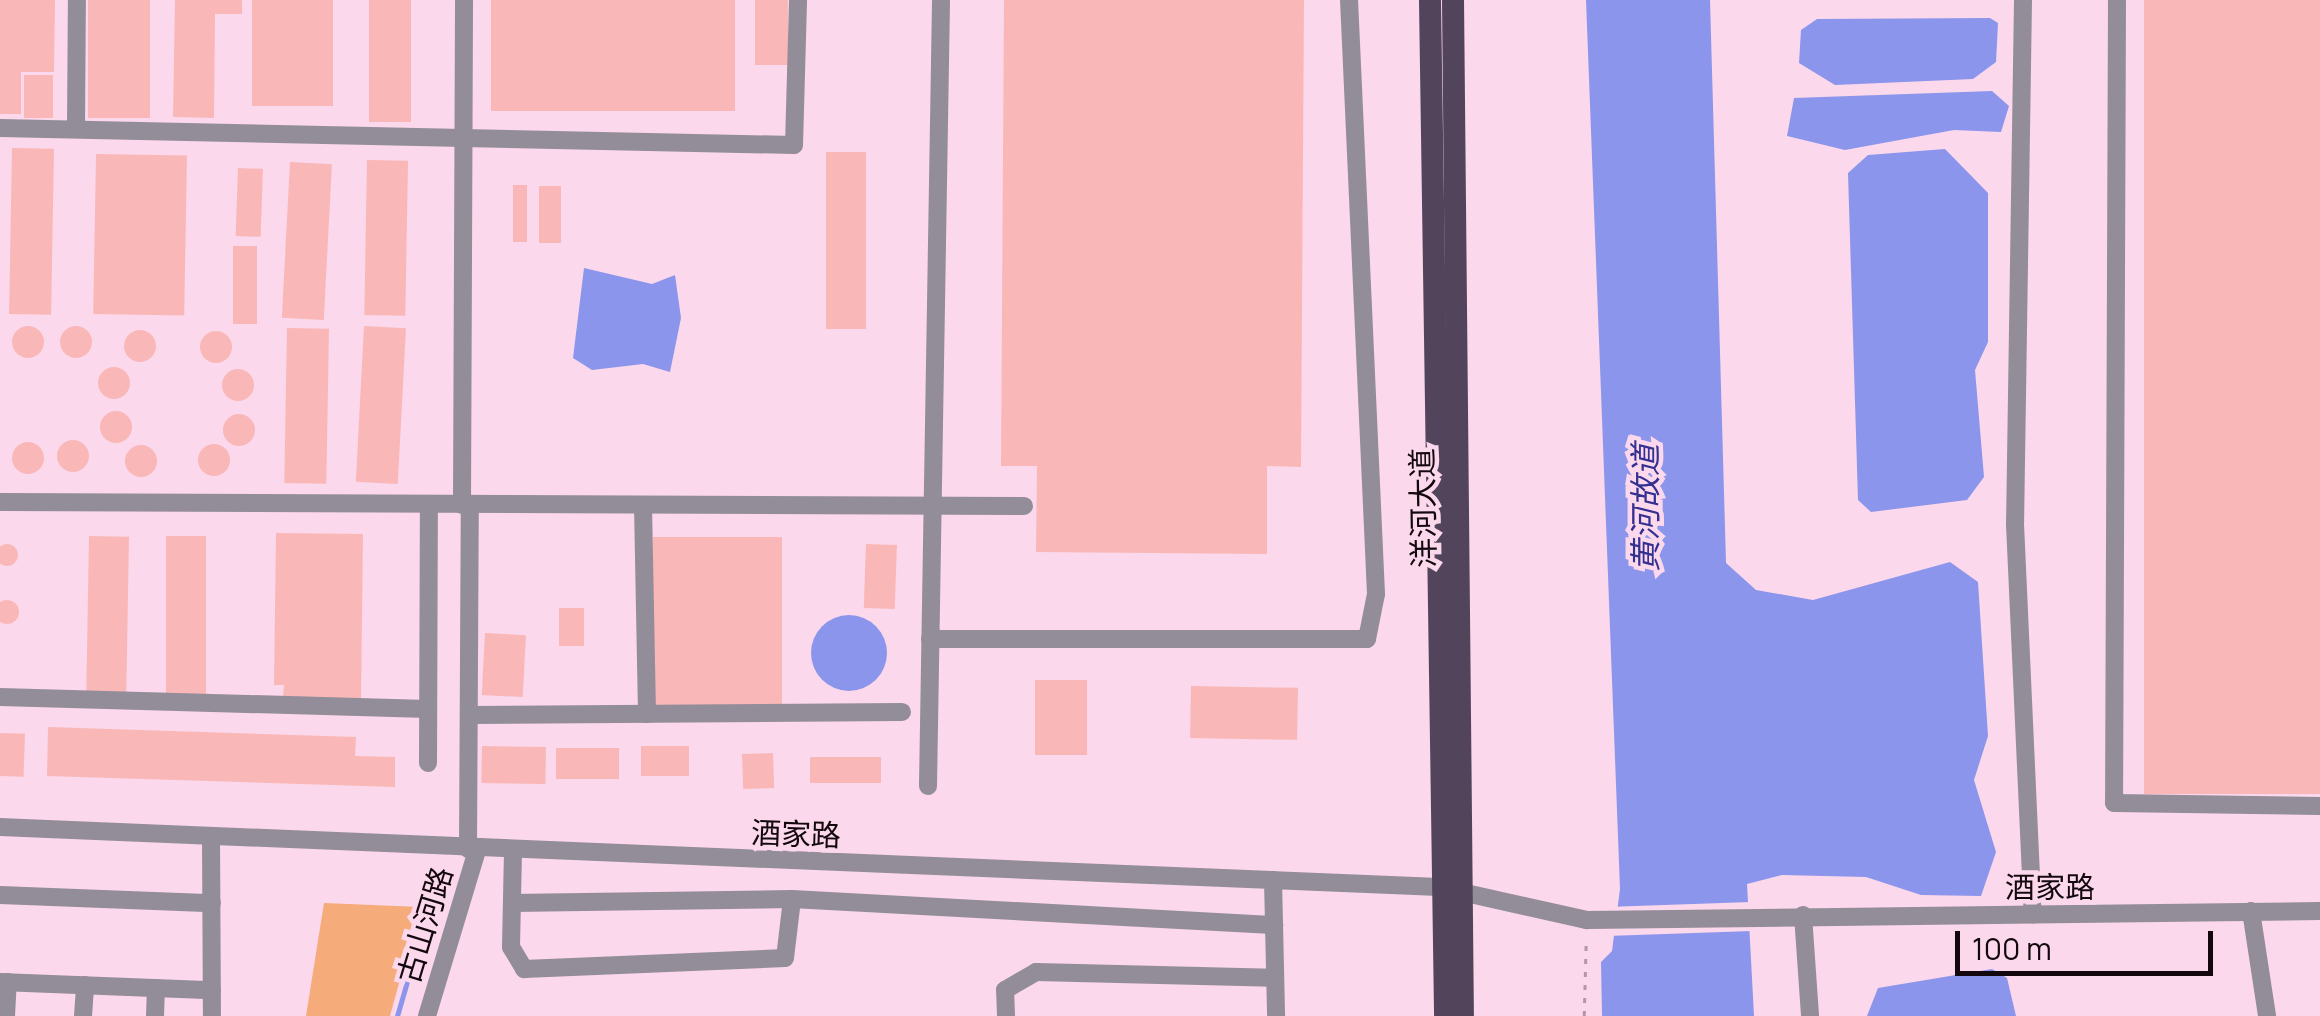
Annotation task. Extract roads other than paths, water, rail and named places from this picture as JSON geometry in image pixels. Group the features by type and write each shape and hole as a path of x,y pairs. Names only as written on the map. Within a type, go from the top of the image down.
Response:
{"main road":[{"name":"洋河大道","path":"1430,0 1448,889 1463,1016"},
{"name":"洋河大道","path":"1444,1016 1453,0"}],"street":[{"path":"76,128 77,0"},
{"name":"古山河路","path":"427,1016 472,850 462,132 464,0"},
{"path":"0,128 462,132 794,144 798,0"},
{"path":"928,786 941,0"},
{"path":"930,639 1367,639 1376,594 1349,0"},
{"path":"2023,0 2015,524 2033,914"},
{"path":"2117,0 2114,803 2320,806"},
{"path":"0,502 1024,506"},
{"path":"428,763 429,505"},
{"path":"643,505 646,714"},
{"path":"0,697 428,708"},
{"path":"468,716 902,712"},
{"name":"酒家路","path":"0,827 1448,889 1587,920 2320,911"},
{"path":"212,837 212,1016"},
{"path":"513,851 512,947 524,969 785,958 792,899"},
{"path":"1273,880 1276,1016"},
{"path":"0,895 212,902"},
{"path":"512,903 792,899 1274,925"},
{"path":"2251,911 2267,1016"},
{"path":"1803,915 1810,1016"},
{"path":"1006,1016 1005,990 1036,972 1275,978"},
{"path":"6,1016 4,982 212,990"},
{"path":"84,1016 85,985"},
{"path":"155,1016 156,988"}],"water":[{"name":"黄河故道","path":"1586,0 1710,0 1726,563 1756,590 1813,600 1950,562 1978,582 1988,736 1974,780 1996,852 1981,896 1921,895 1866,877 1782,875 1747,884 1754,1016 1602,1016 1601,962 1612,951 1620,889"},
{"path":"1990,18 1998,23 1996,62 1973,79 1835,85 1799,63 1801,30 1817,19"},
{"path":"1992,91 2009,106 2001,132 1954,130 1845,150 1787,136 1794,98"},
{"path":"1945,149 1988,193 1988,342 1975,370 1984,477 1967,500 1871,512 1858,500 1848,173 1868,155"},
{"path":"584,268 652,284 675,275 681,318 670,372 643,364 592,370 573,358"},
{"path":"849,615 864,617 876,626 885,638 885,668 876,680 864,689 849,691 834,689 822,680 813,668 811,653 813,638 822,626 834,617"},
{"path":"1992,969 2007,978 2016,1016 1867,1016 1878,988"}],"waterway":[{"path":"397,1016 422,930"}]}
